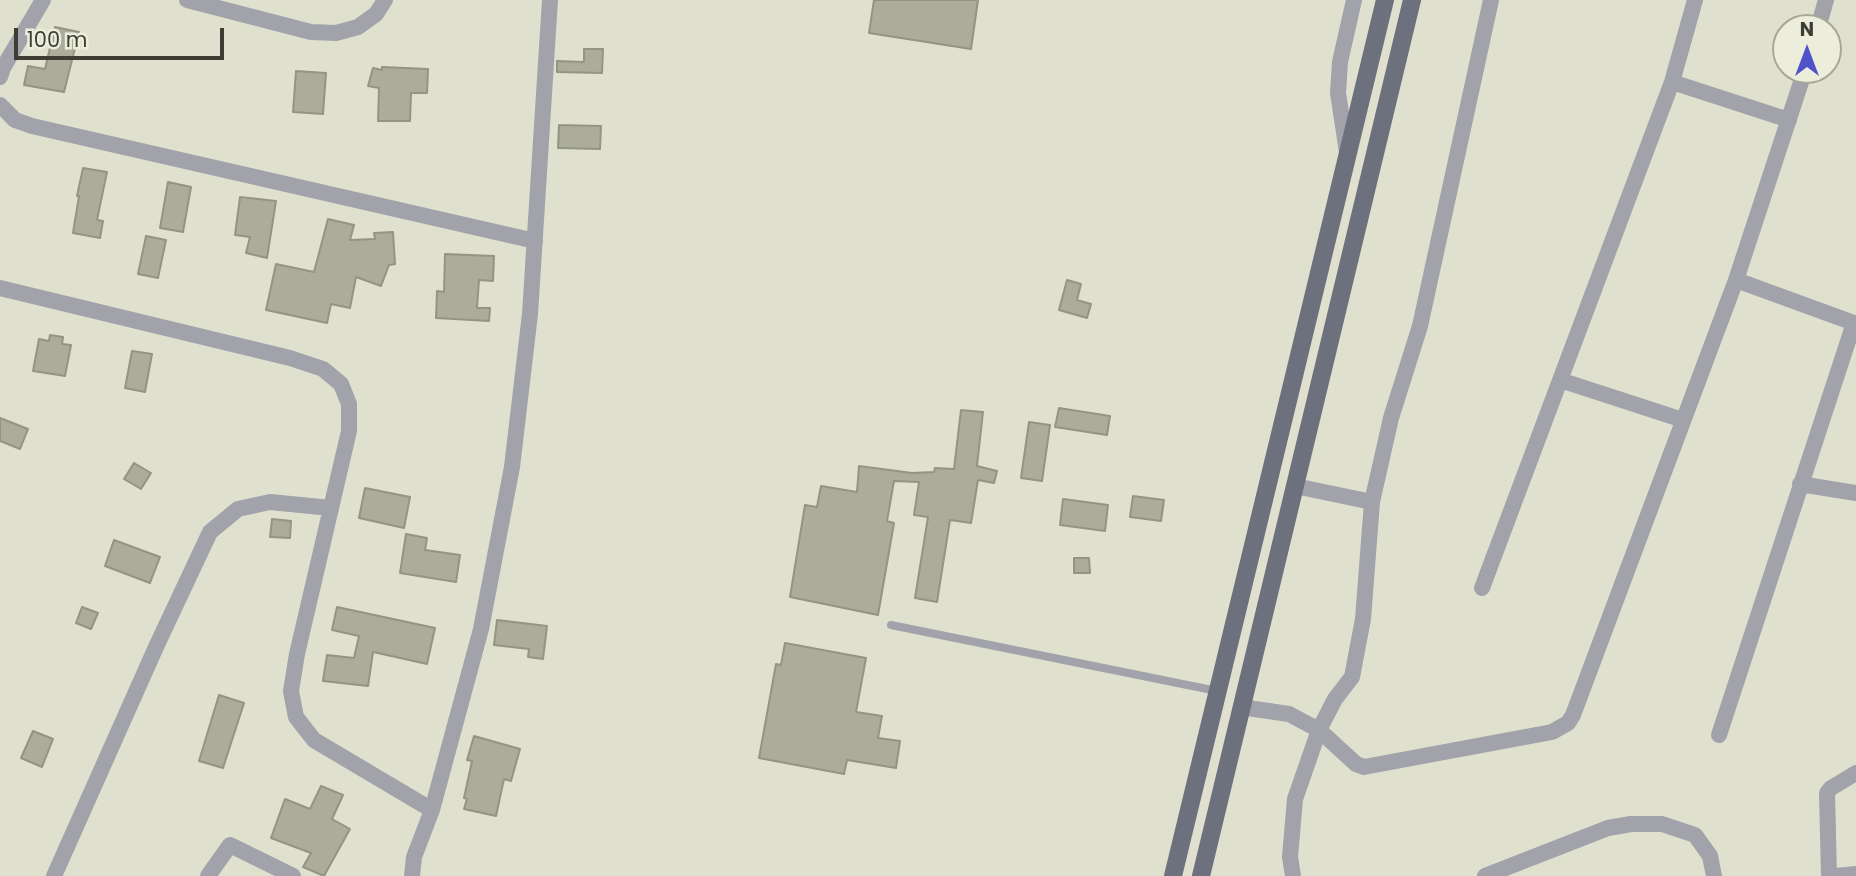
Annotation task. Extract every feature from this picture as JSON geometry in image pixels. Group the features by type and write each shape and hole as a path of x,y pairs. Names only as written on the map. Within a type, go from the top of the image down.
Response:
{"main road":[{"path":"1173,876 1385,0"},
{"path":"1201,876 1412,0"}],"street":[{"path":"0,77 43,0"},
{"path":"187,0 312,32 336,33 358,27 376,15 384,0"},
{"path":"412,876 414,857 432,810 481,629 512,467 530,314 550,0"},
{"path":"1347,155 1338,93 1340,62 1354,0"},
{"path":"1293,876 1290,857 1295,799 1319,730 1335,699 1352,677 1363,620 1372,502 1391,418 1420,326 1491,0"},
{"path":"1482,588 1672,82 1695,0"},
{"path":"1672,82 1789,120"},
{"path":"1241,707 1289,714 1319,730 1356,764 1364,766 1560,729 1573,715 1736,280 1801,84"},
{"path":"0,105 15,120 32,126 535,241"},
{"path":"1719,735 1855,323 1736,280"},
{"path":"0,288 290,358 323,369 341,384 349,404 349,431 290,691 296,717 314,740 432,810"},
{"path":"1560,380 1683,421"},
{"path":"1800,484 1856,493"},
{"path":"1295,486 1372,502"},
{"path":"54,876 210,532 238,509 270,502 331,508"},
{"path":"1829,876 1827,793 1856,773"},
{"path":"1485,876 1597,832 1631,824 1662,824 1695,835 1710,856 1714,876"},
{"path":"208,876 230,845 293,876"},
{"path":"1836,876 1856,874"}],"lane":[{"path":"891,625 1217,691"}],"building":[{"path":"874,0 978,0 971,49 869,33"},
{"path":"55,27 79,32 64,92 24,85 28,66 45,69"},
{"path":"584,49 603,49 602,73 557,72 557,61 584,62"},
{"path":"382,67 428,69 427,93 411,93 410,121 378,121 379,88 368,86 373,68 382,70"},
{"path":"296,71 326,73 323,114 293,112"},
{"path":"559,125 601,126 600,149 558,148"},
{"path":"83,168 107,172 97,220 103,221 100,238 73,233"},
{"path":"168,182 191,187 183,232 160,228"},
{"path":"240,197 276,201 267,258 246,253 250,237 235,235"},
{"path":"328,219 354,225 350,240 375,239 374,233 393,232 395,264 389,265 381,286 356,277 350,308 331,304 327,323 266,310 276,264 314,272"},
{"path":"146,236 166,240 158,278 138,274"},
{"path":"445,254 494,256 493,281 479,280 477,308 490,308 489,321 436,318 437,291 444,292"},
{"path":"1067,280 1081,284 1077,300 1091,304 1087,318 1059,310"},
{"path":"50,335 63,337 62,344 71,345 65,376 33,371 39,339 49,341"},
{"path":"132,351 152,354 145,392 125,388"},
{"path":"1059,408 1110,416 1107,435 1055,427"},
{"path":"961,410 983,412 977,466 997,471 994,483 978,480 971,523 950,520 937,602 915,598 928,517 914,515 919,482 894,481 887,521 894,523 878,615 790,597 805,505 817,507 821,486 857,492 859,466 912,473 934,472 935,468 954,469"},
{"path":"0,418 28,429 20,449 0,441"},
{"path":"1029,422 1050,425 1042,481 1021,478"},
{"path":"134,463 151,473 141,489 124,479"},
{"path":"365,488 410,497 404,528 359,518"},
{"path":"1133,496 1164,500 1161,521 1130,517"},
{"path":"1063,499 1108,505 1105,531 1060,525"},
{"path":"272,519 291,521 290,538 270,537"},
{"path":"406,534 427,538 425,550 460,555 456,582 400,573"},
{"path":"114,540 160,557 150,583 105,566"},
{"path":"1074,558 1089,558 1090,573 1074,573"},
{"path":"82,607 98,613 91,629 76,623"},
{"path":"337,607 435,628 427,664 373,652 368,686 323,681 327,655 354,658 359,636 332,630"},
{"path":"497,620 547,626 543,659 528,657 529,649 494,645"},
{"path":"785,643 866,658 856,712 882,716 878,738 900,741 896,768 847,760 844,774 759,758 776,664 781,665"},
{"path":"219,695 244,703 223,768 199,761"},
{"path":"33,731 53,739 42,767 21,758"},
{"path":"474,736 520,749 511,781 504,779 496,816 464,809 472,761 467,760"},
{"path":"321,786 343,795 332,819 350,829 324,876 303,867 311,853 271,838 285,799 310,809"}]}
